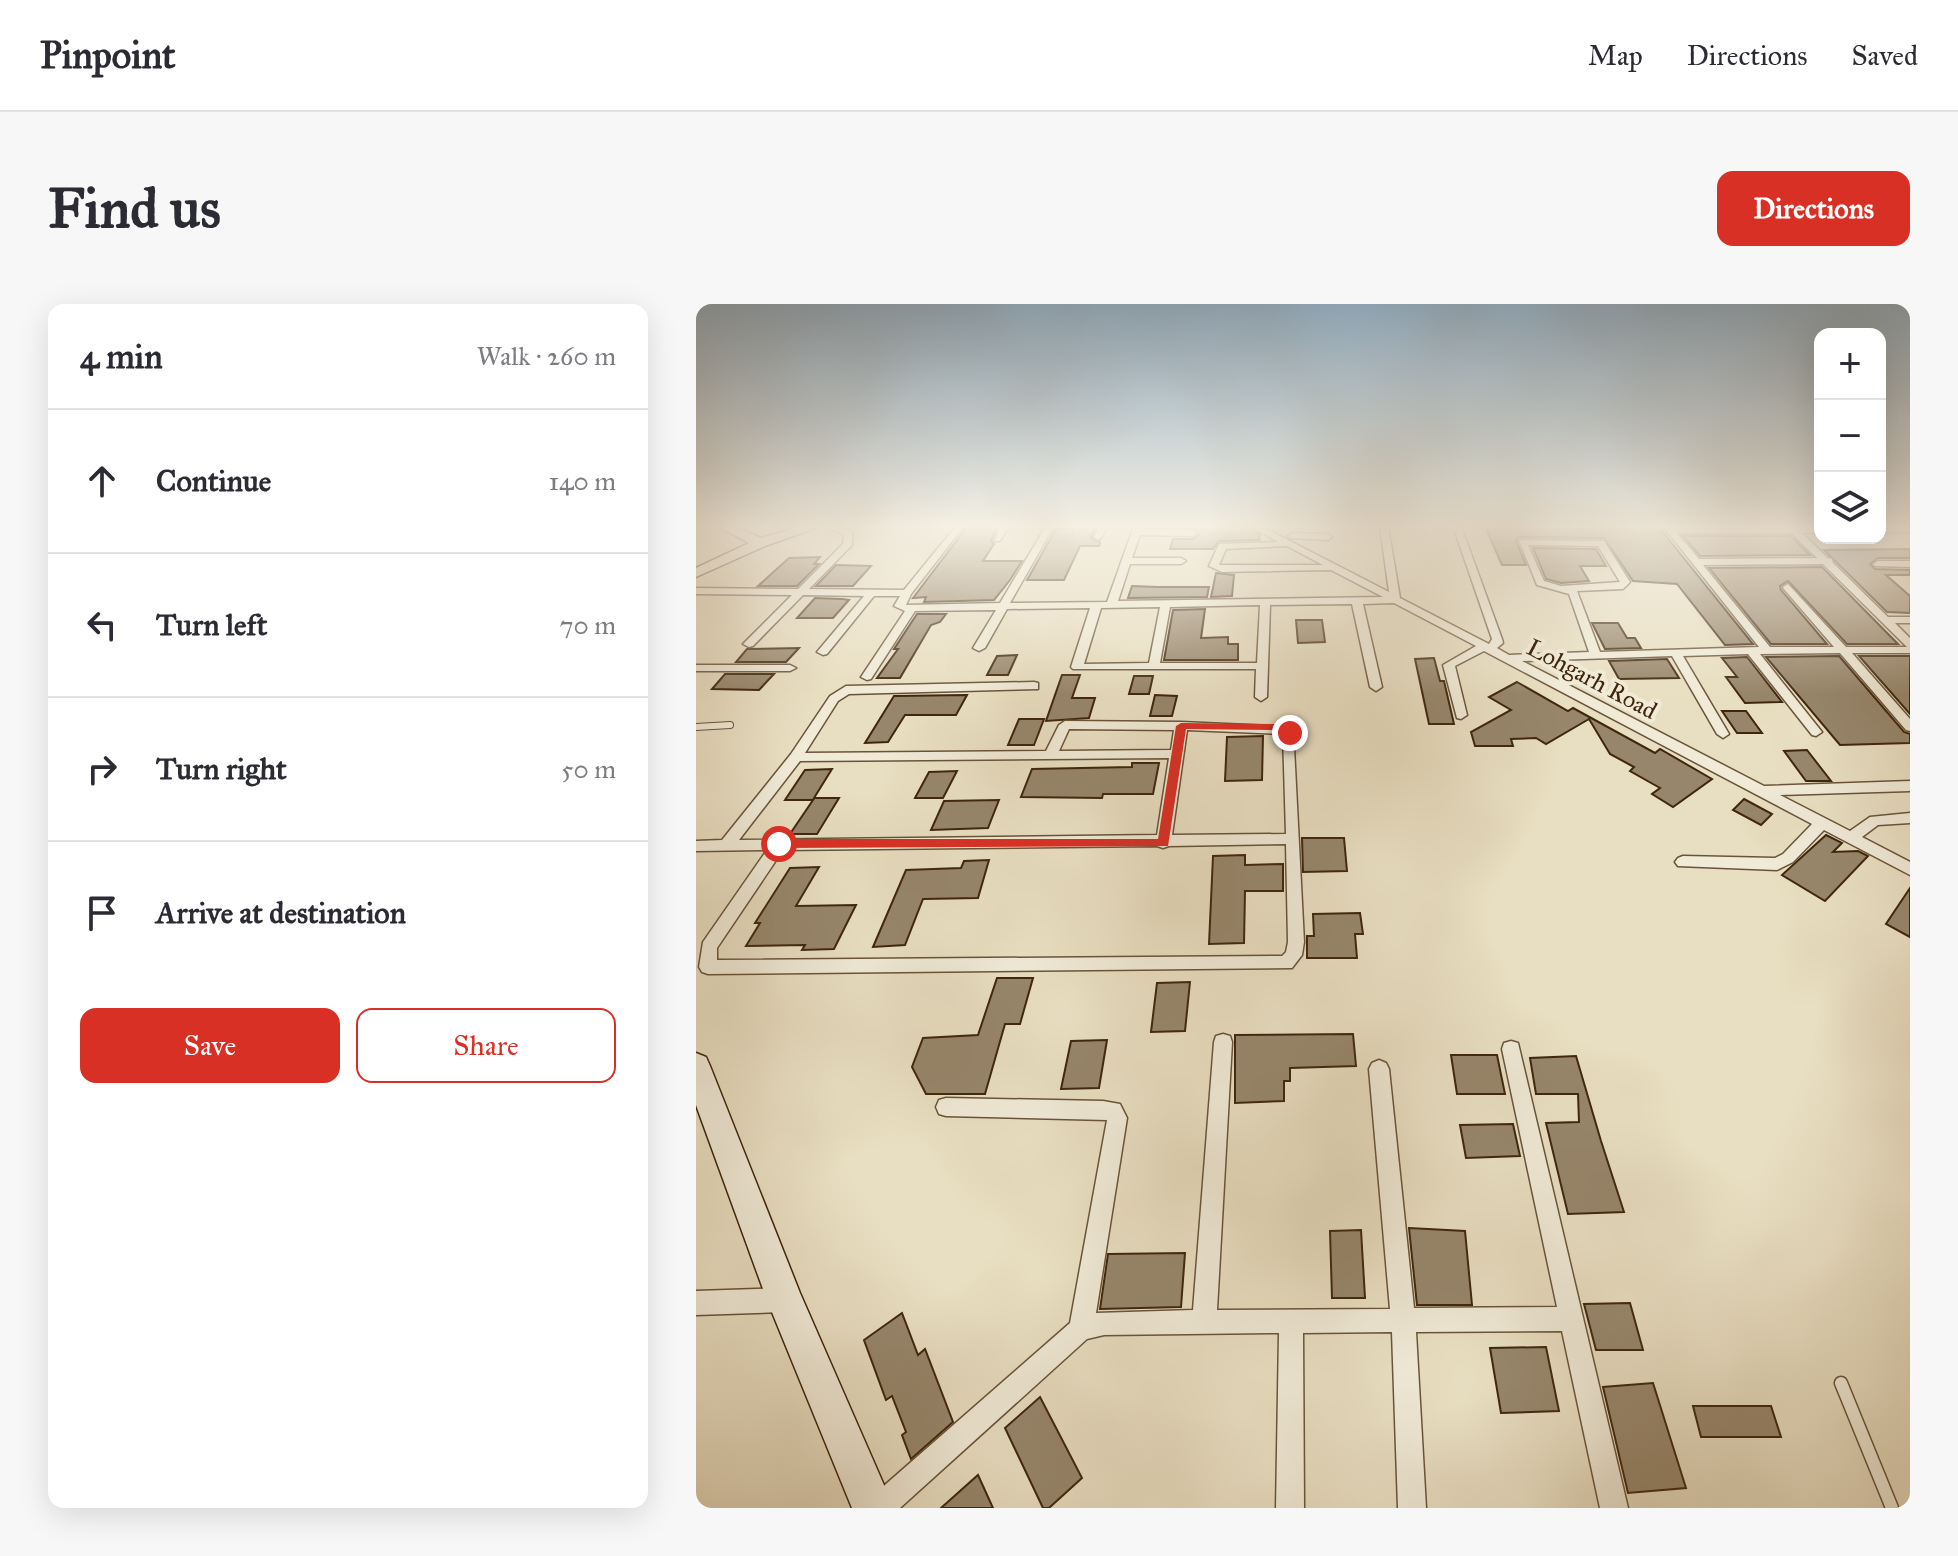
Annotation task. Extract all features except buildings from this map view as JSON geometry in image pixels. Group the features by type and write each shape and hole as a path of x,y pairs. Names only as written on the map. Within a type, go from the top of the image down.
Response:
{"street":[{"path":"749,644 810,582"},
{"path":"916,582 899,606 1111,606 1395,600 1392,582"},
{"path":"979,648 1017,582"},
{"path":"1111,606 1119,582"},
{"name":"Lohgarh Road","path":"1359,582 1910,869"},
{"path":"1461,715 1449,665 1495,647 1497,639 1477,582"},
{"path":"1540,582 1564,588 1625,585 1623,582"},
{"path":"1712,582 1767,650"},
{"path":"1849,582 1910,647"},
{"path":"1788,587 1910,727"},
{"path":"1564,588 1576,597 1596,656"},
{"path":"696,591 907,593"},
{"path":"696,604 711,591"},
{"path":"823,652 872,592"},
{"path":"1357,601 1376,687"},
{"path":"1261,697 1265,603"},
{"path":"1154,667 1165,605"},
{"path":"1096,606 1077,667 1261,666"},
{"path":"867,677 912,608"},
{"path":"1885,620 1910,620"},
{"path":"1504,658 1910,647"},
{"path":"1752,651 1816,732"},
{"path":"1676,654 1723,734"},
{"path":"696,668 790,668"},
{"path":"727,845 796,757 834,699 846,690 1034,686"},
{"path":"779,844 709,947 708,967 1286,963 1294,955 1289,730 1065,725 1050,755"},
{"path":"1163,843 1181,726"},
{"path":"796,757 1178,754"},
{"path":"1758,791 1910,786"},
{"path":"1850,839 1875,820 1910,818"},
{"path":"1683,862 1777,864 1788,858 1821,824"},
{"path":"696,846 1163,843 1293,839"},
{"path":"1204,1321 1223,1042"},
{"path":"1511,1049 1614,1508"},
{"path":"696,1066 785,1300 873,1508"},
{"path":"1379,1069 1403,1319 1412,1508"},
{"path":"946,1107 1113,1111 1117,1118 1081,1329"},
{"path":"696,1303 785,1300"},
{"path":"880,1508 1081,1329 1104,1323 1572,1319"},
{"path":"1290,1508 1291,1320"}],"lane":[{"path":"696,727 730,725"},
{"path":"1841,1383 1892,1508"}],"route":[{"path":"779,844 1163,843 1181,726 1280,727 1290,733"}]}
